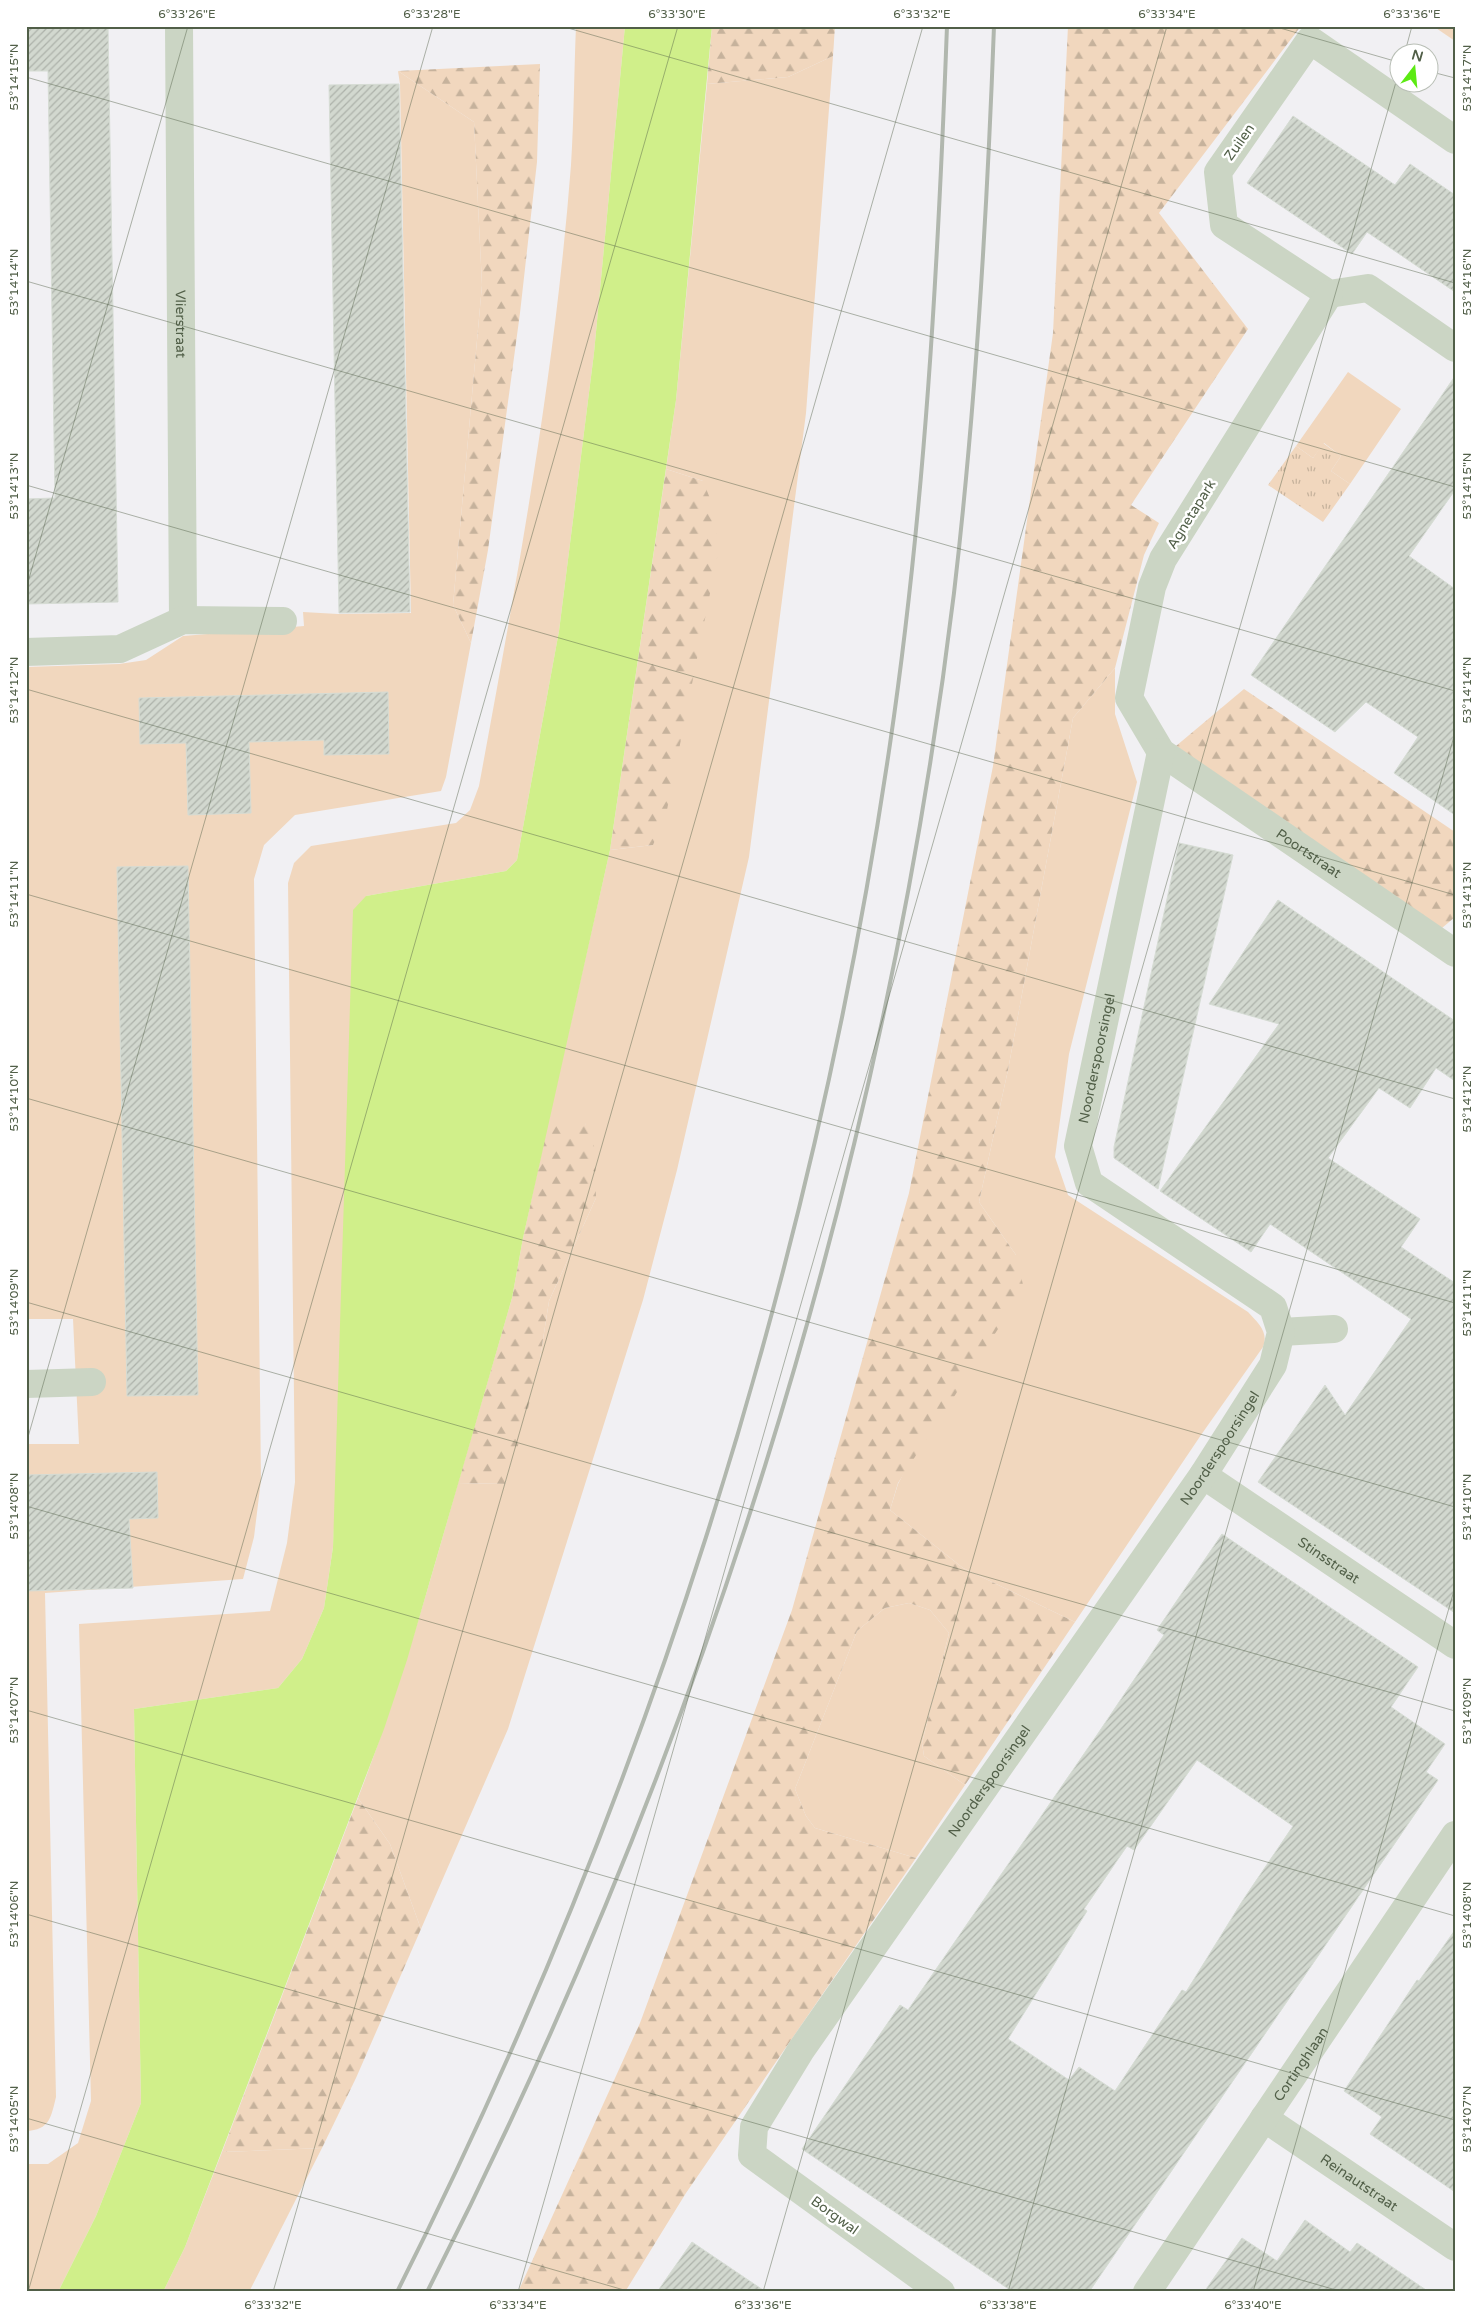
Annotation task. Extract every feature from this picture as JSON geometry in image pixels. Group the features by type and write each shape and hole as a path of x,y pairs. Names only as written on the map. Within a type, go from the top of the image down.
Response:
{"street":[{"name":"Vlierstraat","path":"178,26 184,620"},
{"name":"Zuilen","path":"1329,294 1224,225 1218,172 1310,40 1455,140"},
{"path":"1329,294 1368,288 1455,348"},
{"name":"Agnetapark","path":"1161,752 1129,698 1152,586 1163,559 1329,294"},
{"path":"26,652 120,649 184,620 282,621"},
{"name":"Poortstraat","path":"1161,752 1453,949"},
{"name":"Noorderspoorsingel","path":"754,2126 801,2050 1203,1476 1273,1366 1281,1332 1273,1307 1089,1183 1078,1146 1161,752"},
{"path":"1281,1332 1334,1330"},
{"path":"26,1384 92,1382"},
{"name":"Stinsstraat","path":"1203,1476 1455,1645"},
{"name":"Cortinghlaan","path":"1147,2292 1455,1835"},
{"name":"Reinautstraat","path":"1264,2118 1455,2247"},
{"name":"Borgwal","path":"754,2126 752,2155 941,2292"}],"green space":[{"path":"576,26 625,26 594,353 559,631 517,860 506,871 366,896 333,1547 324,1608 302,1659 278,1688 134,1709 141,2103 96,2216 58,2292 26,2292 26,2164 48,2164 78,2143 91,2101 79,1624 270,1611 287,1543 295,1482 288,883 294,863 311,846 456,823 470,810 479,786 521,554 555,321 571,165"},
{"path":"712,26 835,26 833,56 788,77 707,84"},
{"path":"1068,26 1301,26 1159,213 1248,329 1131,505 1159,523 1144,555 1115,668 1073,718 1008,1070 979,1202 1016,1255 1024,1289 898,1483 890,1510 963,1568 1075,1622 965,1785 924,1756 922,1743 949,1633 930,1610 909,1603 885,1608 857,1631 795,1789 806,1816 815,1828 916,1858 686,2193 625,2292 518,2292 640,2023 792,1610 909,1193 993,766 1053,333"},
{"path":"1433,26 1455,26 1455,41"},
{"path":"833,56 806,413 749,857 677,1170 643,1300 508,1729 421,1929 390,1844 358,1798 399,1681 458,1483 505,1484 539,1365 549,1301 596,1198 585,1123 548,1123 610,850 653,845 703,481 666,469 676,400 707,84 788,77"},
{"path":"540,64 537,162 520,313 488,550 471,643 453,605 482,285 474,122 398,71"},
{"path":"398,71 474,122 482,285 453,605 471,643 446,777 441,791 295,815 264,845 254,879 261,1480 254,1537 243,1579 45,1593 56,2097 51,2116 45,2125 26,2131 26,1444 79,1444 73,1319 26,1319 26,667 119,664 146,660 183,636 304,626 303,612 338,614 411,613 400,84"},
{"path":"1348,372 1401,409 1350,484 1331,471 1341,456 1324,443 1313,458 1296,446"},
{"path":"1323,443 1341,456 1331,471 1350,484 1323,522 1268,485 1296,446 1313,458"},
{"path":"666,469 703,481 713,506 719,548 666,815 653,845 610,850"},
{"path":"1115,668 1115,714 1137,782 1069,1054 1055,1157 1068,1195 1248,1312 1262,1328 1265,1337 1263,1347 1201,1435 1075,1622 963,1568 890,1510 898,1484 1016,1255 979,1202 1008,1070 1073,718"},
{"path":"1244,689 1455,832 1455,917 1442,928 1176,746"},
{"path":"548,1123 585,1123 595,1149 596,1198 549,1301 539,1365 520,1440 505,1484 458,1483 512,1298"},
{"path":"909,1603 930,1610 949,1633 922,1743 924,1756 965,1785 916,1858 815,1828 806,1816 795,1789 857,1631 885,1608"},
{"path":"358,1798 390,1844 421,1929 356,2078 322,2148 222,2152"},
{"path":"322,2148 249,2292 163,2292 185,2247 222,2152"}],"shaded area":[{"path":"625,26 712,26 676,400 610,850 523,1238 512,1298 407,1660 384,1729 185,2247 163,2292 58,2292 96,2216 141,2103 134,1709 278,1688 302,1659 324,1608 333,1547 353,910 366,896 506,871 517,860 559,631 594,353"}],"building":[{"path":"26,26 108,26 118,602 26,604 26,499 55,498 48,71 26,71"},
{"path":"399,84 410,612 339,613 329,85"},
{"path":"1293,116 1395,185 1410,164 1455,195 1455,292 1367,232 1352,254 1247,183"},
{"path":"1455,376 1455,490 1409,556 1455,589 1455,815 1394,773 1418,737 1366,702 1335,732 1251,675"},
{"path":"388,692 389,754 324,755 324,740 249,742 251,813 188,815 186,743 140,744 139,698"},
{"path":"1179,843 1233,855 1158,1189 1114,1158 1114,1147"},
{"path":"188,866 198,1395 127,1396 117,867"},
{"path":"1278,900 1455,1021 1455,1081 1436,1068 1410,1108 1379,1088 1328,1158 1420,1219 1401,1247 1455,1283 1455,1613 1258,1482 1325,1385 1345,1415 1411,1319 1270,1224 1251,1252 1160,1191 1279,1024 1209,1004"},
{"path":"157,1472 158,1518 129,1519 133,1588 26,1591 26,1475"},
{"path":"1222,1534 1418,1667 1391,1707 1445,1744 1426,1772 1438,1780 1089,2292 1013,2292 802,2149 900,2005 908,2010 1099,1732 1164,1635 1157,1630","holes":["1197,1760 1293,1826 1243,1900 1186,1992 1182,1990 1115,2091 1079,2067 1069,2080 1008,2039 1087,1911 1084,1909 1127,1846 1134,1850"]},
{"path":"1455,1930 1455,2192 1370,2134 1382,2117 1344,2091 1417,1980 1419,1981"},
{"path":"1305,2220 1350,2252 1357,2243 1429,2292 1204,2292 1242,2238 1277,2261"},
{"path":"692,2242 766,2292 657,2292"}],"railway":[{"path":"397,2292 485,2108 566,1921 640,1731 706,1538 764,1343 814,1145 856,945 890,744 902,655 921,476 928,386 947,26"},
{"path":"427,2292 524,2091 614,1886 694,1677 765,1465 827,1251 879,1034 922,814 954,593 969,452 980,310 994,26"}]}
